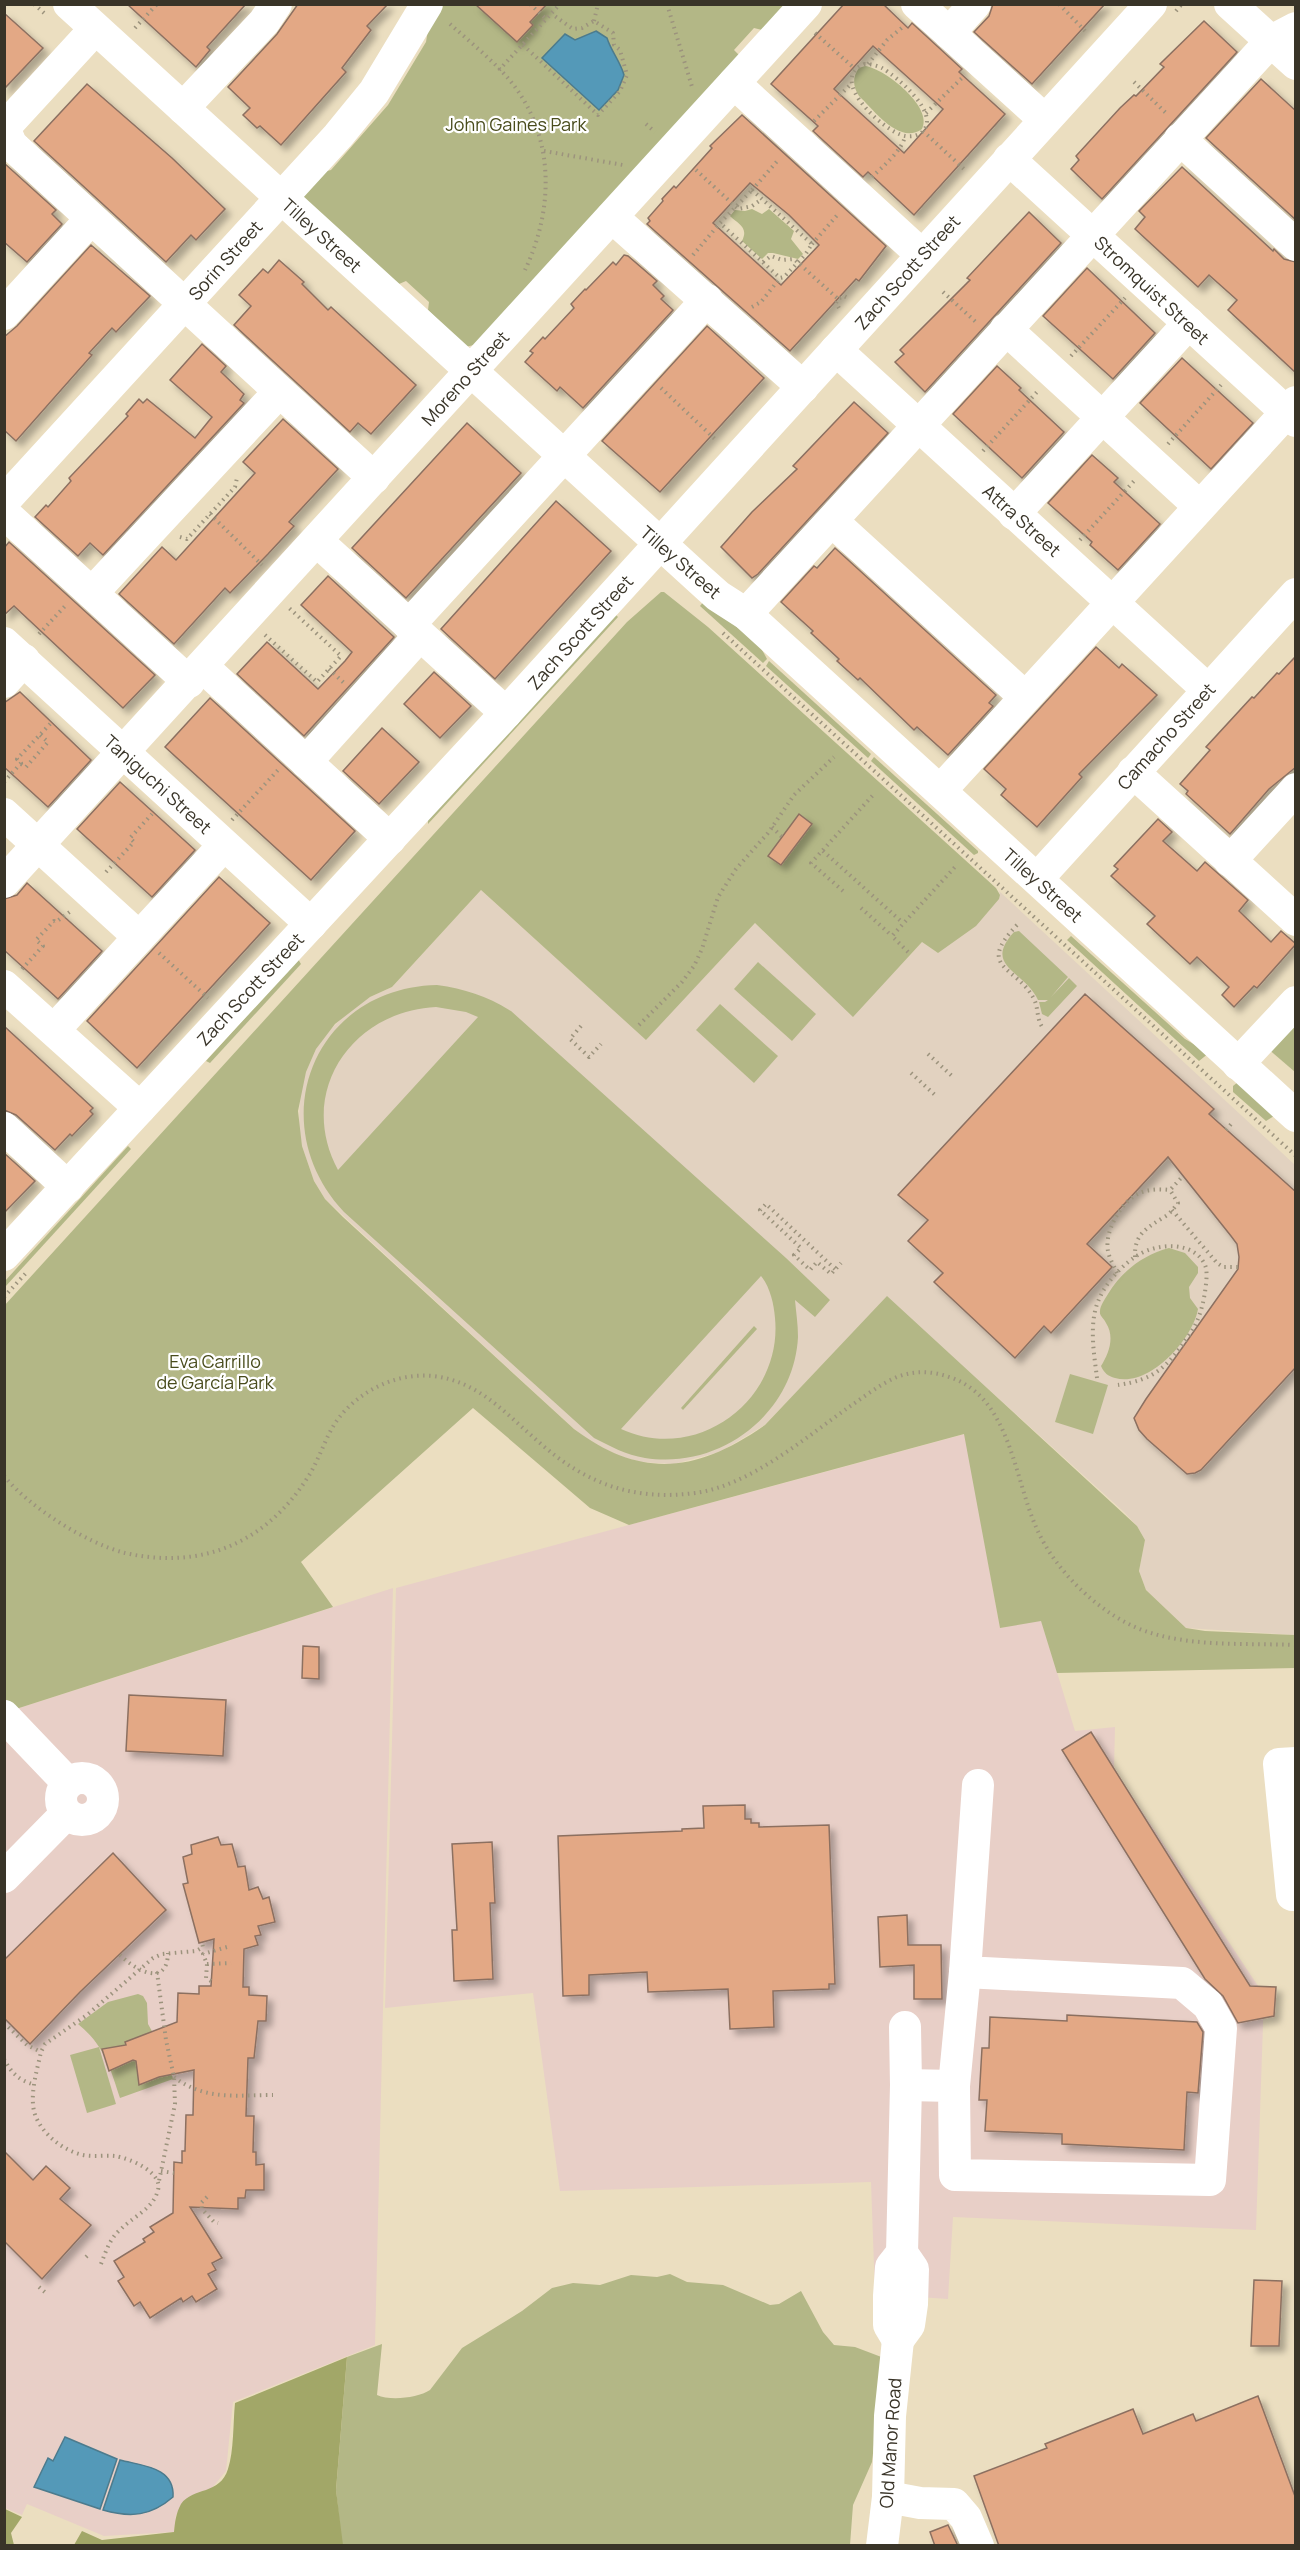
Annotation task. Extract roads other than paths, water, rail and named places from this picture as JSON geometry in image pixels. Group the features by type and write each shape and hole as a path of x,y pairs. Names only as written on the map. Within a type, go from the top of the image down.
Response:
{"street":[{"name":"Tilley Street","path":"69,4 660,544 718,596 746,614 1238,1064 1294,1111"},
{"path":"183,108 264,22 276,4"},
{"path":"949,33 975,4"},
{"name":"Zach Scott Street","path":"4,1255 506,713 1151,4"},
{"path":"1230,4 1283,35 1296,64"},
{"path":"920,7 1046,120"},
{"name":"Sorin Street","path":"4,501 338,136 438,14"},
{"name":"Moreno Street","path":"4,882 196,675 734,83 809,17"},
{"path":"95,29 5,127 11,144 374,478"},
{"path":"746,614 1181,138 1283,35"},
{"path":"734,83 922,255"},
{"path":"1181,138 1296,245"},
{"name":"Stromquist Street","path":"1009,159 1189,324 1292,412"},
{"path":"612,217 802,387"},
{"path":"4,314 91,219"},
{"path":"300,757 414,630 563,455 707,300"},
{"path":"1014,514 1189,324"},
{"path":"998,338 1102,418 1199,506"},
{"name":"Attra Street","path":"836,350 1208,690"},
{"path":"82,598 279,392"},
{"path":"940,791 1199,506 1292,412"},
{"path":"4,513 82,598 196,675 300,757 390,839"},
{"path":"831,521 1025,697"},
{"path":"317,541 506,713"},
{"name":"Camacho Street","path":"1036,879 1296,594"},
{"name":"Taniguchi Street","path":"11,662 228,833 311,924"},
{"path":"1133,772 1296,920"},
{"path":"1230,861 1296,789"},
{"path":"4,814 140,936"},
{"path":"54,1030 140,936 228,833"},
{"path":"4,986 140,1108"},
{"path":"1238,1064 1296,1002"},
{"path":"4,1128 68,1186"},
{"path":"4,1716 68,1783 62,1791 60,1801 66,1814 4,1877"},
{"path":"1296,1763 1280,1764 1292,1895 1296,1895"},
{"path":"965,1972 1182,1983 1208,2005 1221,2028 1210,2180 955,2175 954,2086 965,1972 978,1785"},
{"path":"904,2027 906,2085 954,2086"},
{"name":"Old Manor Road","path":"882,2546 888,2497 890,2416 898,2340 909,2325 912,2304 913,2269 902,2253 906,2085"},
{"path":"888,2497 920,2503 954,2504 966,2518 978,2546"}],"water":[{"path":"596,31 607,38 624,75 618,90 599,110 542,58 565,34 575,40"},
{"path":"65,2437 117,2459 100,2509 34,2487 48,2458 53,2461"},
{"path":"120,2460 147,2466 163,2474 169,2479 173,2497 157,2508 140,2514 123,2514 103,2510"}],"park label":[{"name":"John Gaines Park","path":"516,124"},
{"name":"Eva Carrillo de García Park","path":"215,1371"}]}
